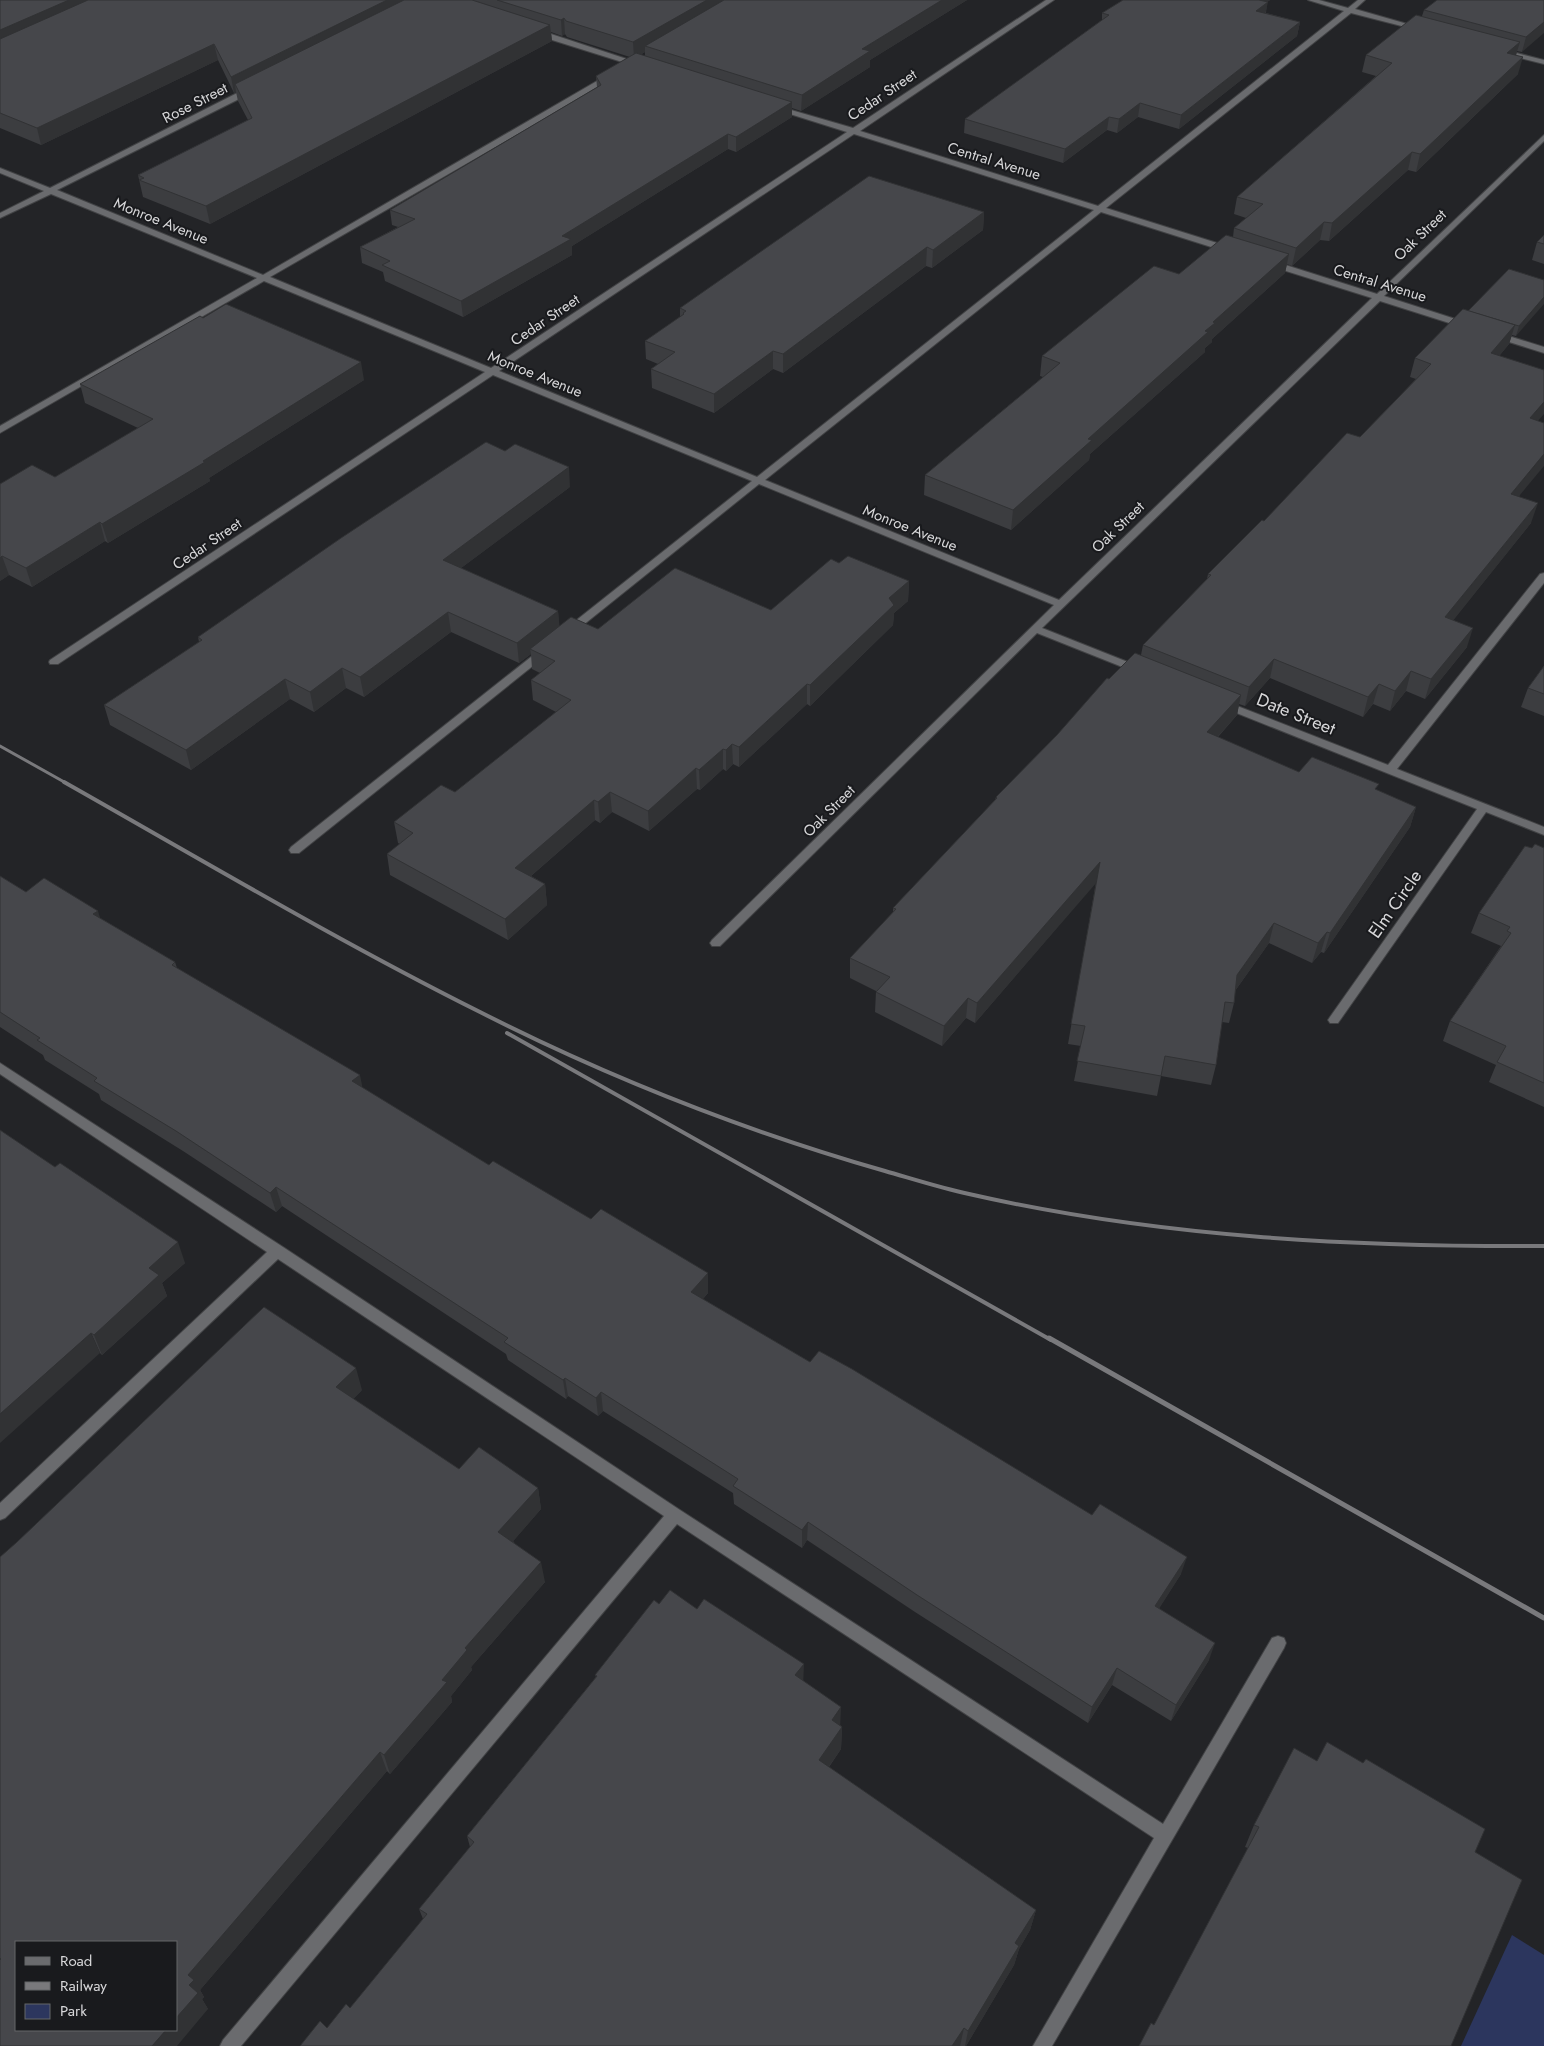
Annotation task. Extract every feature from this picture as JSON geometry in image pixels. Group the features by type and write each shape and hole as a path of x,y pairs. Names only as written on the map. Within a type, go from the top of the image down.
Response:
{"street":[{"name":"Cedar Street","path":"54,662 1051,0"},
{"path":"1311,0 1433,32"},
{"path":"295,850 1362,0"},
{"path":"530,30 654,69"},
{"path":"1488,47 1544,62"},
{"path":"626,68 643,58"},
{"path":"0,430 618,73"},
{"name":"Rose Street","path":"0,216 262,84"},
{"name":"Central Avenue","path":"768,104 1241,254"},
{"name":"Oak Street","path":"716,943 1060,604 1544,137"},
{"name":"Monroe Avenue","path":"0,170 1060,604"},
{"name":"Central Avenue","path":"1260,260 1480,330"},
{"path":"1489,333 1544,350"},
{"path":"1390,770 1544,576"},
{"path":"1035,629 1153,676"},
{"name":"Date Street","path":"1217,701 1544,831"},
{"name":"Elm Circle","path":"1334,1020 1484,807"},
{"path":"0,1068 675,1515 1166,1836"},
{"path":"0,1513 278,1251"},
{"path":"229,2046 675,1515"},
{"path":"1042,2046 1278,1643"}],"green space":[{"path":"1512,1935 1544,1955 1544,2046 1461,2046"}],"building":[{"path":"0,0 69,0 0,30"},
{"path":"88,0 387,0 231,77 214,44 37,128 0,113 0,39"},
{"path":"404,0 472,0 550,25 206,206 139,180 144,178 138,175 252,118 235,84"},
{"path":"497,0 707,0 633,42 566,21 564,18 561,20"},
{"path":"724,0 942,0 862,49 870,51 802,95 645,46"},
{"path":"1123,0 1259,0 1268,2 1256,11 1300,22 1181,115 1140,103 1119,119 1109,117 1065,149 965,119 1109,15 1102,13"},
{"path":"1437,0 1544,0 1544,22 1526,37 1424,10"},
{"path":"1416,15 1520,42 1507,53 1523,57 1420,154 1412,152 1332,223 1324,222 1296,248 1234,228 1263,204 1237,197 1392,63 1366,55"},
{"path":"636,53 792,102 736,137 728,134 562,236 571,239 461,301 382,265 390,261 360,247 415,219 390,210 601,85 596,76"},
{"path":"869,176 984,212 933,250 927,247 783,354 773,351 714,394 651,369 675,352 645,341 684,314 686,311 680,308"},
{"path":"1226,235 1289,254 1213,322 1215,323 1205,331 1208,332 1088,439 1092,440 1013,510 925,475 1060,363 1042,356 1154,266 1179,274"},
{"path":"1544,235 1544,244 1537,242"},
{"path":"1509,269 1544,280 1544,297 1519,326 1468,311"},
{"path":"226,304 361,362 203,461 205,462 102,524 100,522 26,568 2,556 0,558 0,484 32,465 55,477 153,419 80,384 200,316 203,318"},
{"path":"1463,309 1515,325 1491,353 1544,370 1544,402 1530,418 1544,423 1544,454 1511,494 1538,503 1445,617 1473,628 1431,679 1411,671 1395,691 1379,684 1368,697 1274,659 1249,687 1143,645 1211,575 1208,574 1262,520 1264,521 1347,433 1360,437 1431,364 1415,358"},
{"path":"486,442 505,451 515,444 569,467 443,560 558,611 517,643 448,612 360,677 342,668 310,692 285,679 186,750 104,705 202,640 198,637 341,538"},
{"path":"848,556 909,581 889,598 894,605 810,685 807,684 739,747 732,744 726,750 723,749 699,770 696,768 648,811 610,792 598,802 594,800 515,868 545,884 505,919 387,854 413,833 394,822 441,785 455,792 571,700 531,680 555,661 530,649 571,617 598,629 675,568 771,610 831,559 839,563"},
{"path":"1135,653 1241,695 1207,732 1299,772 1312,757 1379,784 1375,789 1416,807 1330,933 1327,932 1318,943 1274,923 1237,975 1234,1003 1225,1002 1216,1065 1165,1056 1161,1076 1077,1061 1085,1026 1071,1024 1100,862 977,1003 968,998 944,1026 876,992 890,977 850,958 896,909 893,908 996,797 1057,735 1107,678 1109,679"},
{"path":"1544,666 1544,694 1528,688"},
{"path":"1535,844 1544,848 1544,1083 1497,1062 1506,1046 1450,1021 1511,933 1507,931 1510,927 1479,913 1525,846 1532,848"},
{"path":"0,876 26,892 44,878 98,911 93,914 175,962 172,965 360,1075 352,1081 489,1165 493,1161 591,1219 601,1209 708,1273 691,1292 810,1362 819,1351 852,1369 1092,1515 1100,1504 1187,1557 1155,1606 1215,1643 1176,1705 1117,1668 1092,1707 917,1595 808,1522 802,1530 733,1486 738,1479 601,1392 596,1398 565,1378 563,1380 504,1342 508,1338 276,1187 270,1193 176,1131 94,1081 97,1078 37,1040 40,1038 0,1012"},
{"path":"0,1130 55,1167 60,1163 178,1242 149,1268 159,1275 94,1335 91,1333 0,1414"},
{"path":"264,1307 356,1368 336,1387 459,1469 479,1447 538,1488 498,1532 541,1562 465,1648 467,1650 442,1680 447,1682 384,1755 380,1752 188,1975 194,1980 189,1985 198,1993 178,2016 178,1941 15,1941 15,2031 165,2031 152,2046 0,2046 0,1557"},
{"path":"670,1590 697,1609 704,1599 804,1664 795,1675 841,1707 832,1720 842,1727 819,1760 1036,1910 1015,1943 1019,1946 968,2031 964,2028 952,2046 300,2046 320,2021 327,2028 346,2004 350,2008 427,1914 419,1909 474,1842 467,1836 597,1676 595,1675 654,1600 659,1604"},
{"path":"1327,1742 1363,1763 1366,1759 1485,1829 1475,1852 1522,1880 1451,2046 1139,2046 1151,2023 1154,2025 1259,1827 1254,1825 1294,1748 1317,1761"}],"railway":[{"path":"0,746 66,783"},
{"path":"64,782 322,929 480,1012 628,1081 781,1139 969,1194 1040,1209 1111,1220 1183,1230 1327,1241 1472,1246 1544,1246"},
{"path":"507,1033 1051,1340"},
{"path":"1049,1338 1544,1618"}]}
